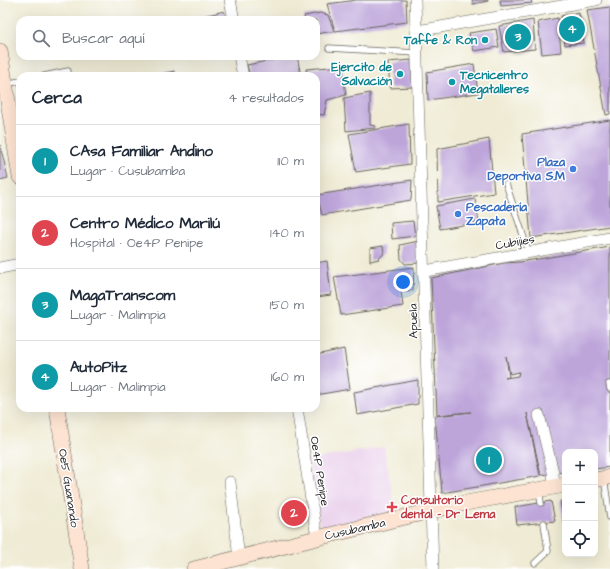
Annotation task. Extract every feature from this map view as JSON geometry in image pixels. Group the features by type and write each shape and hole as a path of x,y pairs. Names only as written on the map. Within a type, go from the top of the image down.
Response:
{"street":[{"path":"230,0 233,16"},
{"name":"Apuela","path":"415,0 425,271 433,569"},
{"path":"417,31 596,0"},
{"path":"0,51 16,153"},
{"path":"241,60 242,72"},
{"name":"Cubijies","path":"425,271 610,238"},
{"path":"0,268 16,265"},
{"name":"Oe5 Guanando","path":"58,412 82,569"},
{"name":"Oe4P Penipe","path":"298,412 317,538"},
{"path":"539,414 553,472 560,486"},
{"path":"230,482 239,558"},
{"name":"Cusubamba","path":"194,569 431,511 540,496 560,486"}],"lane":[{"path":"329,48 418,53"},
{"path":"63,72 68,71"},
{"path":"5,84 16,82"},
{"path":"506,184 529,253"},
{"path":"603,478 610,518"},
{"path":"535,563 548,551 544,523"}],"shaded area":[{"path":"384,447 396,516 321,532 309,460"}],"building":[{"path":"357,0 406,0 407,22 335,31 327,4"},
{"path":"472,0 488,0 488,1 473,4"},
{"path":"500,0 531,0 532,3 501,6"},
{"path":"610,7 610,114 606,115 587,10"},
{"path":"224,11 225,16 204,16"},
{"path":"320,13 328,15 334,31 320,33 320,16 304,16"},
{"path":"579,13 584,43 565,45 561,16"},
{"path":"558,18 561,52 542,54 538,22"},
{"path":"533,20 535,49 504,52 499,26"},
{"name":"Taffe & Ron","path":"496,29 499,47 474,51 469,33"},
{"path":"272,60 298,60 300,72 249,72 247,65"},
{"name":"Ejercito de Salvación","path":"411,60 413,87 390,88 388,62"},
{"name":"Tecnicentro Megatalleres","path":"474,64 478,93 428,100 427,72"},
{"path":"342,66 346,95 327,100 324,115 320,114 320,72 307,72 306,69"},
{"path":"370,93 370,125 375,126 375,128 346,131 344,98"},
{"path":"610,120 610,226 531,238 522,134"},
{"path":"409,124 410,164 356,172 349,134"},
{"path":"489,139 494,193 438,202 437,149"},
{"path":"0,145 8,178 0,180"},
{"path":"412,180 411,200 322,215 320,207 320,195"},
{"name":"Pescadería Zapata","path":"475,199 479,222 440,229 436,206"},
{"path":"413,221 415,236 392,239 391,223"},
{"path":"419,241 419,263 405,264 401,259 400,245"},
{"path":"383,246 384,253 379,259 370,261 370,248"},
{"path":"610,247 610,467 598,469 598,449 562,449 562,472 541,475 527,413 540,476 442,493 435,416 471,412 437,415 431,278 504,263 520,262","holes":["506,356 510,374 519,372 518,376 505,378 509,377"]},
{"path":"327,261 331,295 320,296 320,262"},
{"path":"414,267 413,290 401,291 403,306 341,315 334,277"},
{"path":"344,349 350,389 320,394 320,354"},
{"path":"418,380 418,404 357,415 354,392"},
{"path":"551,501 555,521 517,525 515,507"},
{"path":"560,501 562,501 562,512"}],"place":[{"name":"AutoPitz","path":"572,29"},
{"name":"MagaTranscom","path":"518,37"},
{"name":"Taffe & Ron","path":"485,40"},
{"name":"Ejercito de Salvación","path":"400,74"},
{"name":"Tecnicentro Megatalleres","path":"452,82"},
{"name":"Plaza Deportiva S.M","path":"573,169"},
{"name":"Pescadería Zapata","path":"458,214"},
{"name":"CAsa Familiar Andino","path":"489,460"},
{"name":"Consultorio dental - Dr Lema","path":"392,507"},
{"name":"Centro Médico Marilú","path":"294,513"}]}
